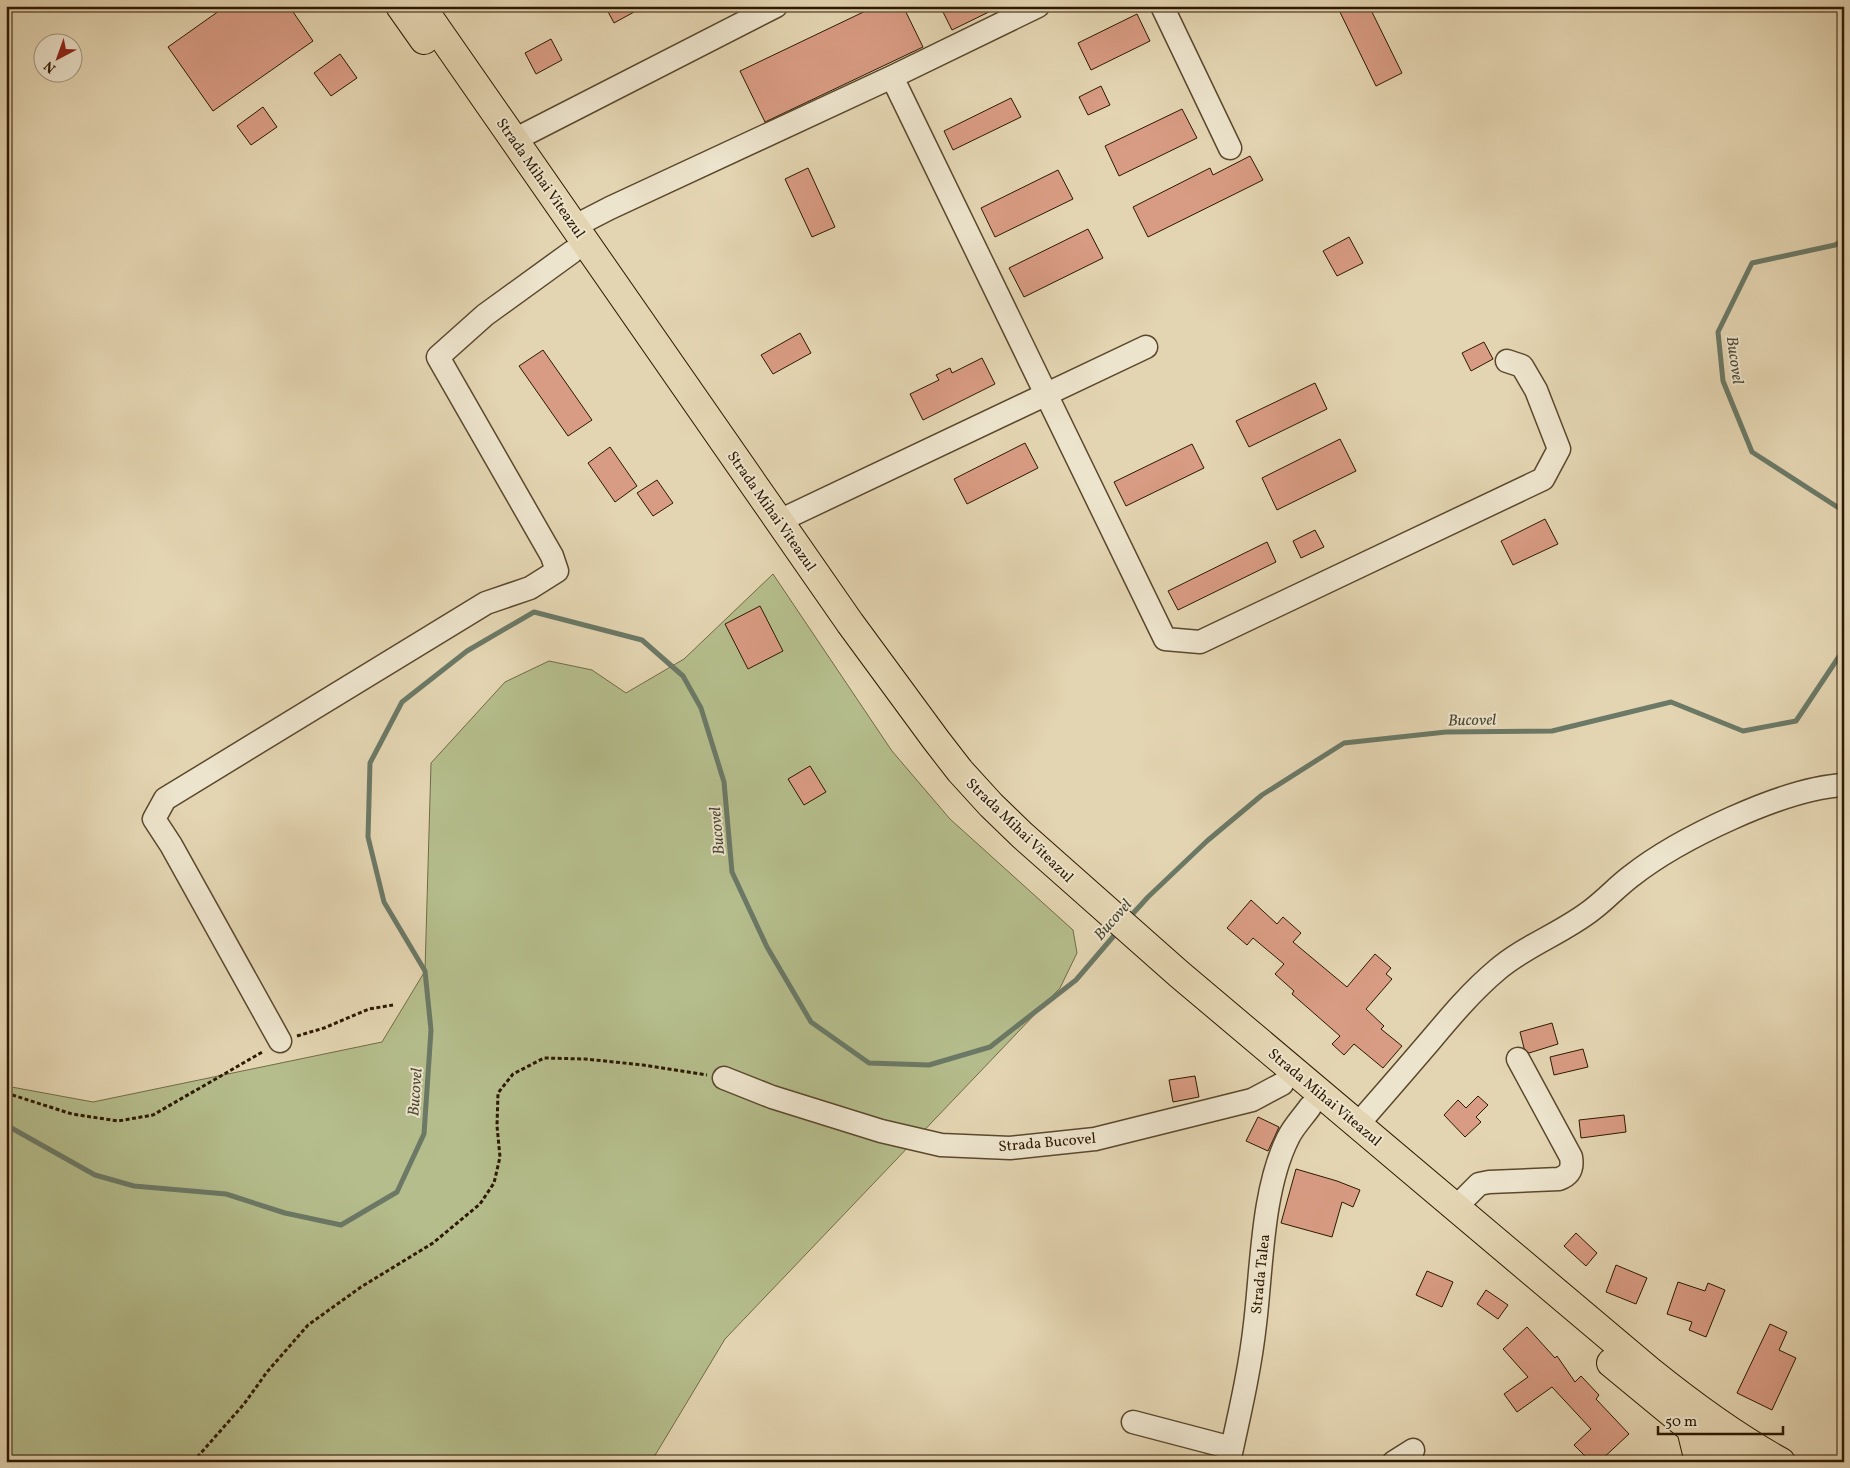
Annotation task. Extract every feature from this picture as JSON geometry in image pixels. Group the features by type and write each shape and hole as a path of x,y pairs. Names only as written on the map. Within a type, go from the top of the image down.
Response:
{"main road":[{"name":"Strada Mihai Viteazul","path":"400,6 574,239 779,521 856,631 960,771 1073,893"},
{"name":"Strada Mihai Viteazul","path":"421,6 514,140 574,239 867,676 930,763 959,798 987,827 1073,893 1173,980 1282,1084 1639,1387 1691,1429 1739,1455"},
{"name":"Strada Mihai Viteazul","path":"1173,980 1358,1124 1699,1411 1739,1455"}],"street":[{"path":"514,140 776,6"},
{"path":"280,1041 154,819 165,799 486,603 530,588 557,571 552,556 438,357 485,314 610,208 892,77 1038,6"},
{"path":"1162,6 1230,148"},
{"path":"892,77 1047,393 1165,640 1200,642 1543,479 1559,449 1536,390 1522,366 1507,361"},
{"path":"779,521 1146,346"},
{"path":"1358,1124 1466,999 1497,970 1518,954 1585,915 1630,876 1671,850 1713,828 1781,798 1831,786 1844,785"},
{"path":"1456,1207 1479,1184 1559,1179 1566,1176 1572,1169 1571,1157 1518,1059"},
{"name":"Strada Bucovel","path":"724,1078 772,1097 881,1131 941,1145 1010,1148 1095,1139 1252,1100 1282,1084"},
{"name":"Strada Talea","path":"1133,1422 1231,1455 1244,1395 1255,1326 1267,1208 1288,1137 1310,1107"}],"path":[{"path":"6,1093 72,1114 118,1121 154,1115 280,1041 324,1028 369,1009 393,1005"},
{"path":"193,1462 244,1404 267,1372 308,1325 361,1287 433,1243 480,1204 494,1183 500,1157 497,1126 498,1093 513,1074 544,1058 644,1064 724,1078"}],"green space":[{"path":"773,574 892,751 950,819 1073,930 1077,953 1060,988 725,1339 651,1462 6,1462 6,1086 93,1102 382,1042 425,971 431,763 505,682 549,661 592,670 626,693 684,659"}],"building":[{"path":"226,6 289,6 313,41 213,111 168,47"},
{"path":"605,6 645,6 614,23"},
{"path":"876,6 903,6 923,47 765,122 740,71"},
{"path":"940,6 1001,6 952,30"},
{"path":"1337,6 1369,6 1402,73 1376,86"},
{"path":"1137,14 1150,41 1091,70 1078,43"},
{"path":"551,39 562,60 536,74 525,53"},
{"path":"340,54 357,78 331,96 314,73"},
{"path":"1101,86 1110,105 1088,115 1079,97"},
{"path":"1011,98 1021,117 953,150 944,131"},
{"path":"263,107 277,127 251,145 237,126"},
{"path":"1182,109 1197,138 1119,176 1105,146"},
{"path":"1250,156 1263,180 1148,237 1133,207 1210,168 1213,175"},
{"path":"808,168 835,227 812,237 785,179"},
{"path":"1058,170 1073,199 995,237 981,208"},
{"path":"1088,229 1103,258 1024,297 1009,268"},
{"path":"1349,237 1363,263 1337,276 1323,251"},
{"path":"800,333 811,353 773,374 761,355"},
{"path":"1484,342 1493,359 1471,371 1462,353"},
{"path":"543,350 592,420 568,436 519,366"},
{"path":"982,358 995,384 923,420 910,394 939,380 936,375 950,368 952,373"},
{"path":"1315,383 1327,409 1249,447 1236,421"},
{"path":"1340,439 1356,471 1277,510 1262,478"},
{"path":"1025,443 1038,468 967,504 954,479"},
{"path":"1192,444 1204,468 1126,506 1114,482"},
{"path":"610,447 637,486 615,502 588,463"},
{"path":"657,480 673,503 653,516 637,493"},
{"path":"1545,519 1558,544 1513,565 1501,541"},
{"path":"1315,530 1324,547 1301,558 1293,541"},
{"path":"1267,542 1276,562 1178,610 1168,591"},
{"path":"760,606 783,651 748,669 725,624"},
{"path":"810,766 826,792 804,805 788,779"},
{"path":"1251,900 1277,924 1283,917 1301,933 1293,942 1347,987 1375,954 1391,968 1386,974 1392,979 1366,1009 1384,1026 1381,1029 1402,1046 1383,1068 1354,1044 1344,1055 1332,1044 1340,1036 1292,994 1294,991 1275,974 1284,964 1253,938 1247,945 1227,928"},
{"path":"1552,1023 1558,1044 1529,1053 1524,1048 1520,1032"},
{"path":"1583,1049 1588,1067 1554,1075 1550,1057"},
{"path":"1195,1076 1199,1097 1173,1102 1169,1080"},
{"path":"1478,1096 1488,1105 1476,1117 1481,1122 1465,1137 1444,1115 1458,1100 1466,1108"},
{"path":"1624,1115 1626,1132 1581,1138 1579,1120"},
{"path":"1258,1117 1279,1127 1268,1151 1246,1141"},
{"path":"1296,1169 1360,1190 1353,1207 1342,1202 1332,1237 1281,1223"},
{"path":"1576,1233 1597,1253 1586,1266 1564,1246"},
{"path":"1616,1265 1647,1278 1636,1304 1606,1292"},
{"path":"1427,1271 1453,1282 1442,1307 1416,1295"},
{"path":"1678,1282 1705,1291 1708,1283 1725,1290 1706,1337 1689,1330 1692,1322 1667,1314"},
{"path":"1486,1290 1508,1305 1498,1319 1477,1304"},
{"path":"1770,1324 1787,1332 1779,1350 1796,1358 1772,1410 1737,1393"},
{"path":"1527,1327 1555,1358 1557,1356 1575,1382 1581,1376 1599,1395 1596,1399 1629,1434 1599,1462 1591,1462 1574,1445 1591,1429 1552,1387 1517,1412 1504,1394 1528,1377 1503,1349"}],"waterway":[{"name":"Bucovel","path":"1844,240 1835,245 1752,263 1718,332 1723,381 1752,452 1842,510 1844,538"},
{"name":"Bucovel","path":"6,1125 95,1175 134,1186 226,1194 285,1213 341,1225 397,1192 424,1134 431,1030 425,971 384,902 368,837 370,763 402,702 467,651 534,612 642,640 683,676 701,708 724,782 732,872 767,947 811,1022 869,1063 929,1065 990,1047 1076,980 1118,931"},
{"name":"Bucovel","path":"1128,919 1148,897 1207,841 1262,795 1344,743 1446,732 1552,731 1671,702 1743,731 1796,721 1844,649"}]}
